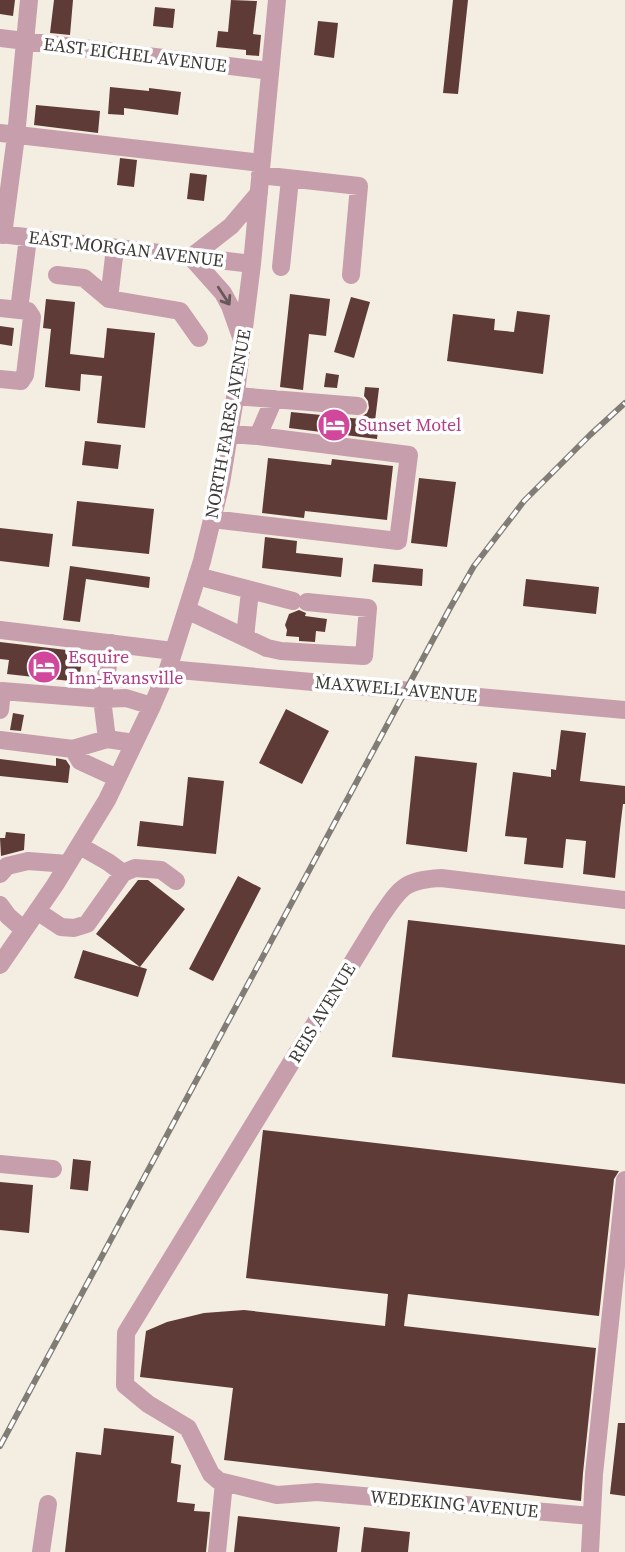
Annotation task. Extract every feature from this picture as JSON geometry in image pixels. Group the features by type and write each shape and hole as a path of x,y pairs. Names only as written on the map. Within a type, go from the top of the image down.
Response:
{"street":[{"path":"2,234 8,134 25,41 29,0"},
{"name":"NORTH FARES AVENUE","path":"0,965 80,846 107,800 168,669 197,576 221,484 236,396 252,264 277,0"},
{"name":"EAST EICHEL AVENUE","path":"0,38 270,71"},
{"path":"8,134 260,177 359,186 351,275"},
{"path":"243,343 223,293 191,257 231,226 260,177"},
{"path":"281,267 290,179"},
{"name":"EAST MORGAN AVENUE","path":"2,234 252,264"},
{"path":"19,310 28,237"},
{"path":"109,299 115,248"},
{"path":"57,275 84,278 109,299 180,311 199,338"},
{"path":"0,308 28,311 32,317 25,375 21,381 0,379"},
{"path":"236,396 358,407"},
{"path":"258,436 274,399"},
{"path":"212,519 398,541 409,455 230,434"},
{"path":"197,576 300,602 368,608 364,686"},
{"path":"245,637 250,591"},
{"path":"187,610 267,648 364,656"},
{"path":"0,630 173,650"},
{"path":"107,739 102,699 111,643"},
{"name":"MAXWELL AVENUE","path":"168,669 625,710"},
{"path":"0,710 2,691 102,699 126,698 152,706"},
{"path":"0,740 73,749 107,739 134,743"},
{"path":"73,749 80,761 117,778"},
{"path":"80,846 123,873"},
{"path":"0,874 7,866 28,861 68,864"},
{"path":"37,911 61,927 74,928 87,924 123,873 135,868 161,870 176,881"},
{"name":"REIS AVENUE","path":"224,1482 211,1474 188,1428 148,1404 125,1385 127,1334 380,919 403,887 425,879 441,878 625,900"},
{"path":"0,905 24,930"},
{"path":"0,1164 53,1169"},
{"path":"590,1552 600,1415 625,1180"},
{"path":"217,1552 224,1482"},
{"name":"WEDEKING AVENUE","path":"224,1482 277,1495 317,1492 591,1516"},
{"path":"41,1552 48,1504"}],"building":[{"path":"0,0 15,0 13,16 0,14"},
{"path":"54,0 73,0 70,35 50,33"},
{"path":"231,0 257,1 253,34 261,35 259,56 246,55 246,50 216,47 218,31 228,32"},
{"path":"453,0 468,0 458,94 443,93"},
{"path":"155,7 175,9 173,28 153,26"},
{"path":"318,21 338,23 334,58 314,55"},
{"path":"110,87 181,92 178,115 124,108 124,115 108,114"},
{"path":"36,105 100,111 98,133 34,125"},
{"path":"120,158 137,160 134,187 117,185"},
{"path":"190,173 207,175 204,201 187,199"},
{"path":"290,294 330,299 326,336 309,334 303,390 280,387"},
{"path":"351,297 370,302 354,358 334,352"},
{"path":"46,299 75,302 70,354 104,358 107,328 155,333 145,428 97,423 102,376 81,374 80,391 45,387 51,329 43,328"},
{"path":"517,311 550,315 543,374 447,361 453,314 495,319 494,330 514,332"},
{"path":"0,326 14,328 12,346 0,344"},
{"path":"326,373 339,375 337,388 324,387"},
{"name":"Sunset Motel","path":"365,387 379,388 375,421 379,421 377,439 289,428 291,412 361,419 369,408 364,396"},
{"path":"85,441 121,445 118,469 82,465"},
{"path":"268,458 331,465 332,459 393,466 387,520 305,511 304,518 262,513"},
{"path":"419,478 456,482 447,547 411,543"},
{"path":"77,501 154,509 149,554 72,546"},
{"path":"0,528 53,534 49,567 0,561"},
{"path":"265,537 297,541 296,553 343,558 341,577 262,568"},
{"path":"374,564 423,569 422,586 372,582"},
{"path":"70,566 150,577 149,588 86,579 80,622 63,620"},
{"path":"526,579 599,587 596,614 523,606"},
{"path":"299,610 306,613 305,616 327,619 325,632 316,631 315,642 299,641 299,637 286,636 285,625 289,614"},
{"name":"Esquire Inn-Evansville","path":"0,642 83,652 79,682 7,674 9,660 0,659"},
{"path":"286,709 329,731 302,784 259,763"},
{"path":"13,713 24,715 21,731 10,730"},
{"path":"561,730 586,733 580,781 625,786 615,878 583,874 586,841 566,839 563,868 524,864 527,838 505,836 513,772 551,777 551,769 556,770"},
{"path":"415,756 477,763 467,852 406,844"},
{"path":"56,758 66,760 70,766 68,783 0,776 0,759 56,766"},
{"path":"188,777 224,781 216,854 137,846 140,821 183,826"},
{"path":"6,832 25,834 24,850 1,856 0,838 5,838"},
{"path":"238,876 261,888 213,981 189,969"},
{"path":"138,880 148,880 185,909 140,967 96,934"},
{"path":"408,920 625,945 625,1084 392,1057"},
{"path":"83,950 147,969 138,997 74,978"},
{"path":"263,1130 619,1171 614,1179 599,1316 408,1294 404,1326 596,1348 581,1501 224,1460 233,1388 140,1377 146,1331 167,1322 204,1313 244,1310 385,1326 388,1294 246,1278"},
{"path":"73,1159 91,1161 88,1191 70,1189"},
{"path":"0,1182 33,1185 29,1233 0,1230"},
{"path":"618,1423 625,1423 625,1496 610,1494"},
{"path":"104,1428 174,1436 171,1463 181,1465 177,1502 195,1504 194,1511 210,1512 206,1552 65,1552 76,1452 101,1455"},
{"path":"238,1516 340,1527 337,1552 234,1552"},
{"path":"364,1527 410,1532 408,1552 361,1552"}],"railway":[{"path":"0,1446 474,566 524,501 625,403"}],"place":[{"name":"Sunset Motel","path":"334,425"},
{"name":"Esquire Inn-Evansville","path":"44,667"}]}
